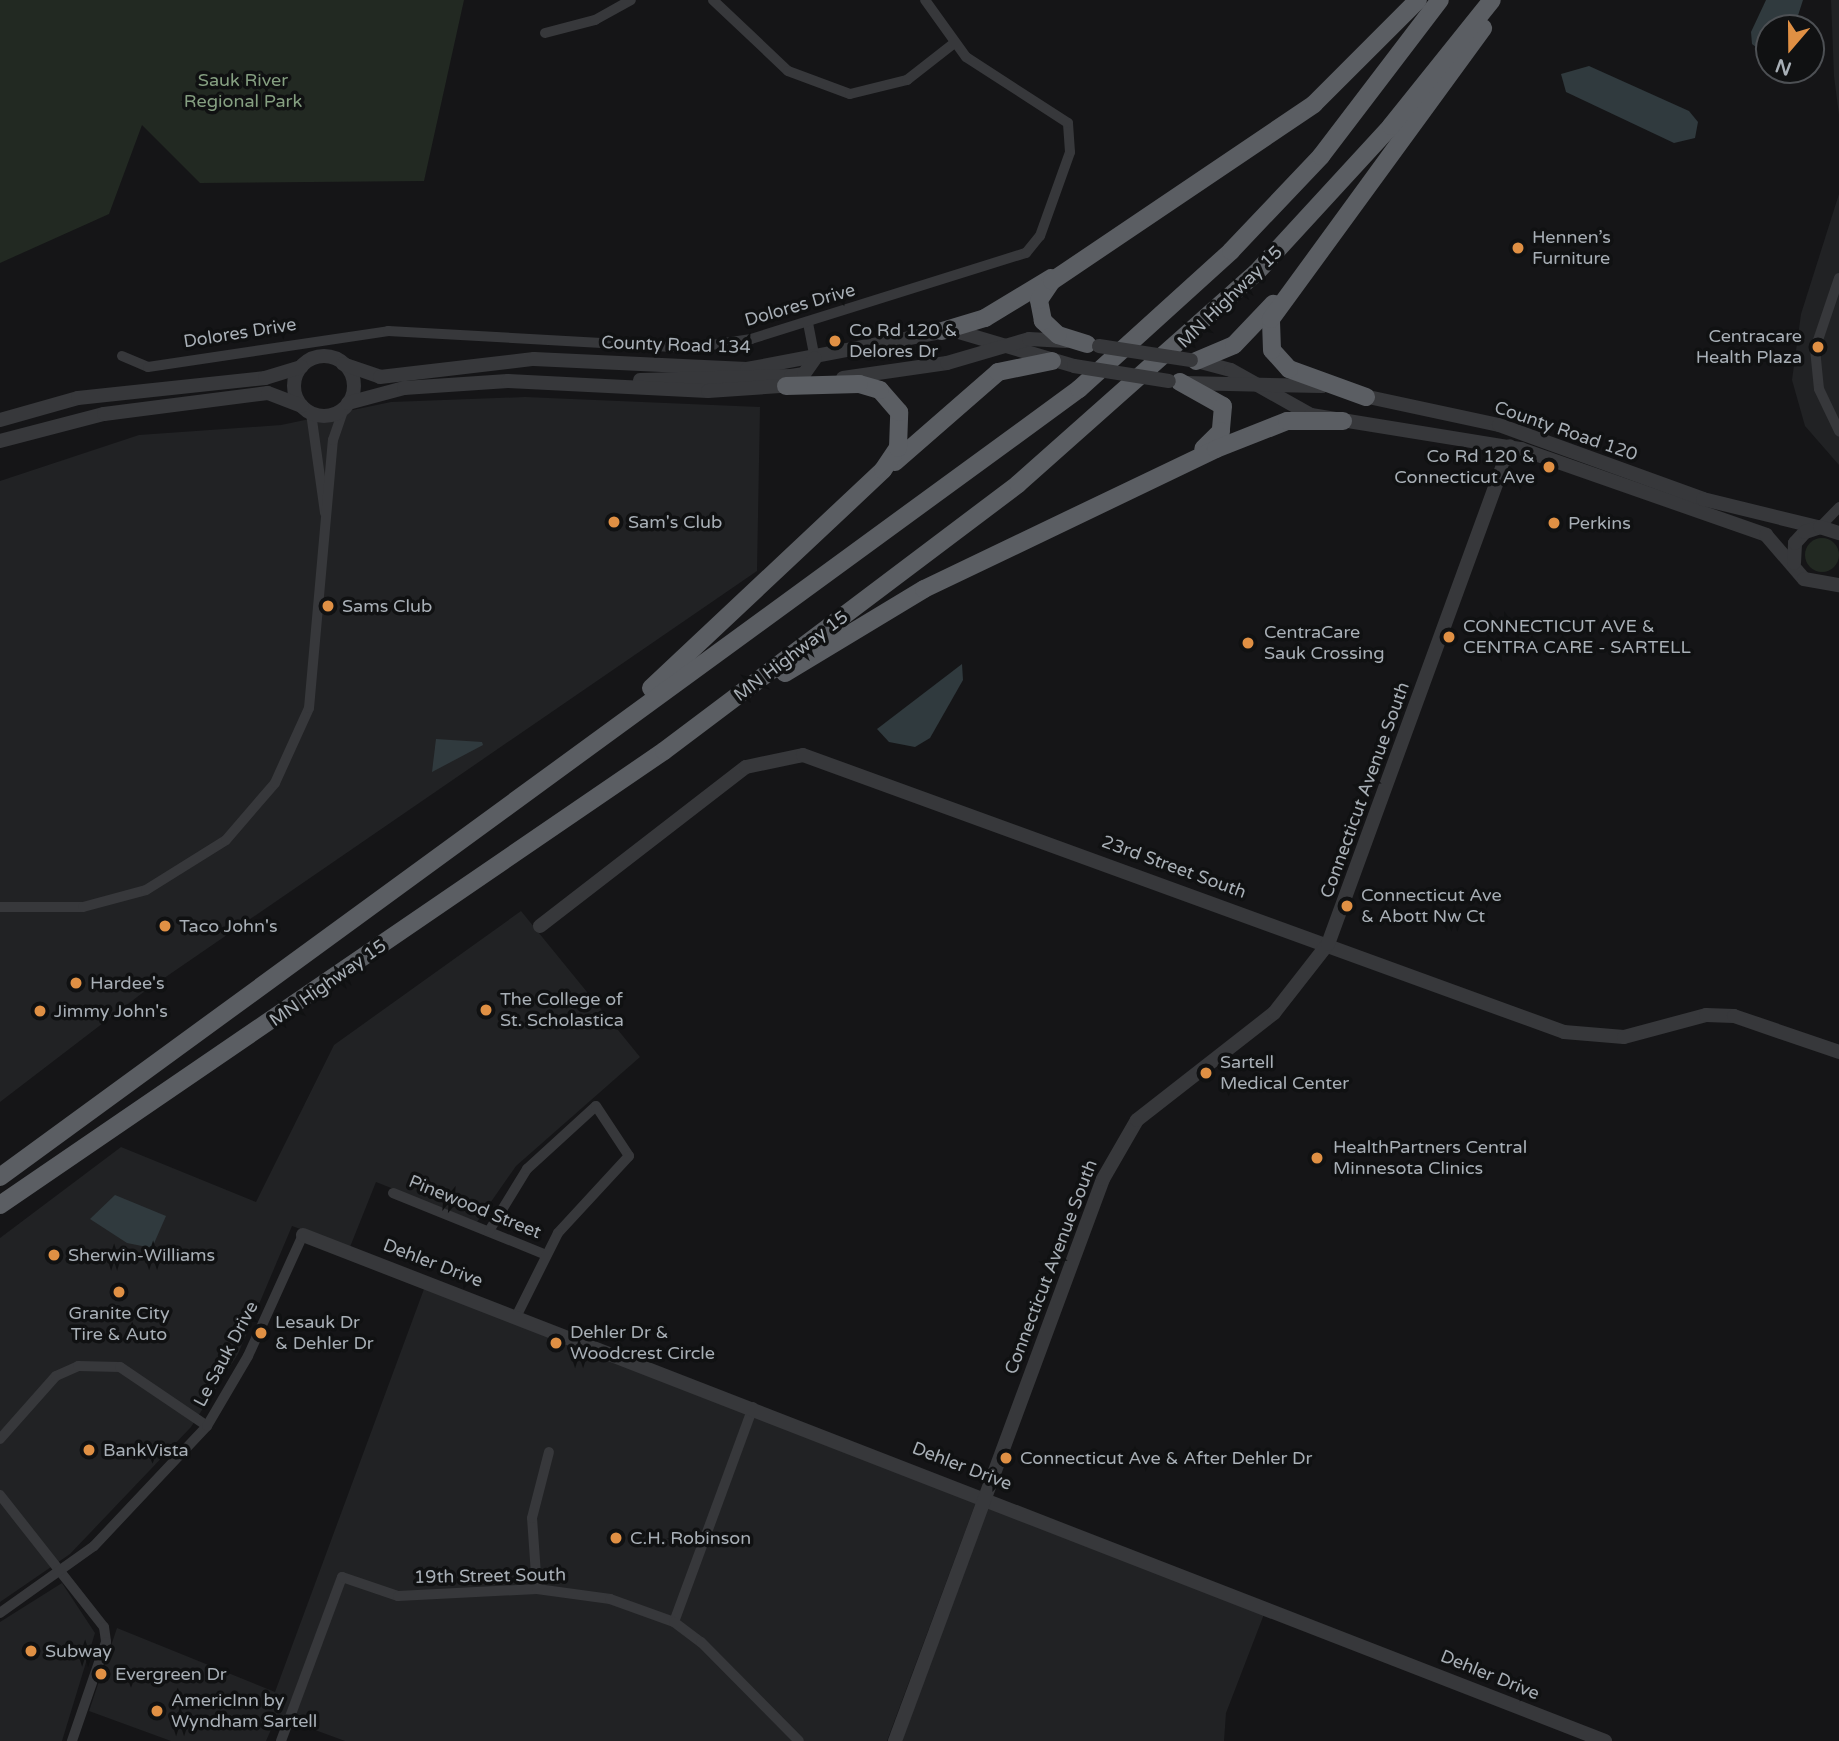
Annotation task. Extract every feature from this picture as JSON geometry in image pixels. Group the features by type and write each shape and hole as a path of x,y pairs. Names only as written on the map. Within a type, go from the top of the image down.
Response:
{"highway":[{"path":"942,331 985,318 1060,273 1314,104 1418,0"},
{"name":"MN Highway 15","path":"0,1177 1079,388 1158,321 1321,156 1440,0"},
{"name":"MN Highway 15","path":"0,1205 664,751 956,534 1168,357 1314,213 1492,0"},
{"path":"1194,360 1234,345 1292,284 1384,171 1500,0"},
{"path":"1060,273 1039,300 1039,314 1053,332 1093,345"},
{"path":"1292,284 1269,327 1277,359 1307,377 1366,397"},
{"path":"559,769 988,379 1052,361"},
{"path":"1171,470 1211,444 1225,417 1210,394 1174,382"},
{"path":"786,386 859,384 895,403 902,428 898,447 848,504"},
{"path":"664,751 924,589 1171,470 1286,421 1343,421"}],"street":[{"path":"545,33 583,25 631,0"},
{"path":"713,0 788,71 850,94 907,80 953,44"},
{"name":"Dolores Drive","path":"122,356 148,367 388,331 691,348 808,323 1034,247 1070,152 1068,123 953,44 925,0"},
{"path":"1839,278 1818,329 1815,370 1839,431"},
{"path":"586,383 764,380 804,374 815,358 808,323"},
{"name":"County Road 134","path":"343,364 380,377 520,359 717,370 815,358 942,331 1007,345 1074,366"},
{"name":"County Road 134","path":"346,405 404,388 586,383 708,391 786,386 947,363 1029,339 1093,345"},
{"name":"County Road 120","path":"1093,345 1194,360 1258,386 1311,415 1510,446 1766,535 1811,582 1835,583"},
{"path":"0,420 78,398 265,378 301,367 317,357 343,364 352,378 346,405 336,421 309,708 275,783 251,814 201,860 146,890 83,907 0,907"},
{"name":"County Road 120","path":"1074,366 1174,382 1258,386 1311,384 1499,425 1703,499 1839,533"},
{"path":"301,367 294,382 306,410 326,519"},
{"path":"0,441 104,414 268,393 306,410 328,415 346,405"},
{"name":"Connecticut Avenue South","path":"895,1741 985,1495 1118,1149 1164,1094 1274,1013 1328,944 1510,446"},
{"path":"1795,566 1795,543 1819,527 1839,507"},
{"name":"23rd Street South","path":"540,926 746,767 803,755 1574,1034 1624,1037 1706,1016 1734,1016 1839,1052"},
{"path":"489,1231 527,1169 596,1106 629,1156 544,1254 517,1315"},
{"name":"Pinewood Street","path":"393,1193 544,1254"},
{"name":"Dehler Drive","path":"303,1234 985,1495 1605,1741"},
{"name":"Le Sauk Drive","path":"0,1613 62,1572 206,1426 248,1356 303,1234"},
{"path":"0,1438 56,1376 78,1367 120,1367 206,1426"},
{"path":"674,1622 753,1407"},
{"path":"537,1589 532,1518 549,1452"},
{"path":"0,1495 90,1606 106,1642 72,1741"},
{"name":"19th Street South","path":"281,1741 342,1577 398,1596 537,1589 590,1594 674,1622 799,1741"}],"shaded area":[{"path":"1766,0 1803,0 1798,14 1759,14"},
{"path":"1831,0 1839,0 1839,115 1834,76"},
{"path":"1755,23 1755,46 1752,44 1751,32"},
{"path":"1589,66 1689,111 1698,122 1695,138 1674,143 1566,92 1561,74"},
{"name":"Centracare Health Plaza","path":"1839,194 1839,465 1805,426 1792,380 1801,314"},
{"path":"525,397 760,407 757,571 141,994 0,1102 0,481 139,435 281,425 391,402"},
{"path":"962,664 963,680 930,738 915,747 889,742 877,729"},
{"path":"436,739 482,742 483,745 432,772"},
{"path":"521,911 640,1057 516,1166 477,1222 376,1182 350,1247 292,1226 238,1354 191,1427 70,1554 0,1602 0,1238 121,1147 256,1202 334,1045"},
{"path":"115,1195 166,1216 152,1248 127,1243 90,1219"},
{"path":"424,1289 979,1494 887,1741 345,1741 277,1716 266,1741 171,1741 89,1711 117,1628 275,1692"},
{"path":"988,1501 1266,1609 1226,1713 1224,1741 902,1741"},
{"path":"62,1583 95,1633 62,1741 0,1741 0,1622"}],"green space":[{"name":"Sauk River Regional Park","path":"0,0 464,0 424,181 200,183 142,125 109,214 0,263"},
{"path":"1822,538 1834,543 1839,555 1834,567 1822,572 1810,567 1805,555 1810,543"}],"place":[{"name":"Hennen’s Furniture","path":"1518,248"},
{"name":"Co Rd 120 & Delores Dr","path":"835,341"},
{"name":"Centracare Health Plaza","path":"1818,347"},
{"name":"Co Rd 120 & Connecticut Ave","path":"1549,467"},
{"name":"Sam's Club","path":"614,522"},
{"name":"Perkins","path":"1554,523"},
{"name":"Sams Club","path":"328,606"},
{"name":"CONNECTICUT AVE & CENTRA CARE - SARTELL","path":"1449,637"},
{"name":"CentraCare Sauk Crossing","path":"1248,643"},
{"name":"Connecticut Ave & Abott Nw Ct","path":"1347,906"},
{"name":"Taco John's","path":"165,926"},
{"name":"Hardee's","path":"76,983"},
{"name":"The College of St. Scholastica","path":"486,1010"},
{"name":"Jimmy John's","path":"40,1011"},
{"name":"Sartell Medical Center","path":"1206,1073"},
{"name":"HealthPartners Central Minnesota Clinics","path":"1317,1158"},
{"name":"Sherwin-Williams","path":"54,1255"},
{"name":"Granite City Tire & Auto","path":"119,1292"},
{"name":"Lesauk Dr & Dehler Dr","path":"261,1333"},
{"name":"Dehler Dr & Woodcrest Circle","path":"556,1343"},
{"name":"BankVista","path":"89,1450"},
{"name":"Connecticut Ave & After Dehler Dr","path":"1006,1458"},
{"name":"C.H. Robinson","path":"616,1538"},
{"name":"Subway","path":"31,1651"},
{"name":"Evergreen Dr","path":"101,1674"},
{"name":"AmericInn by Wyndham Sartell","path":"157,1711"}]}
